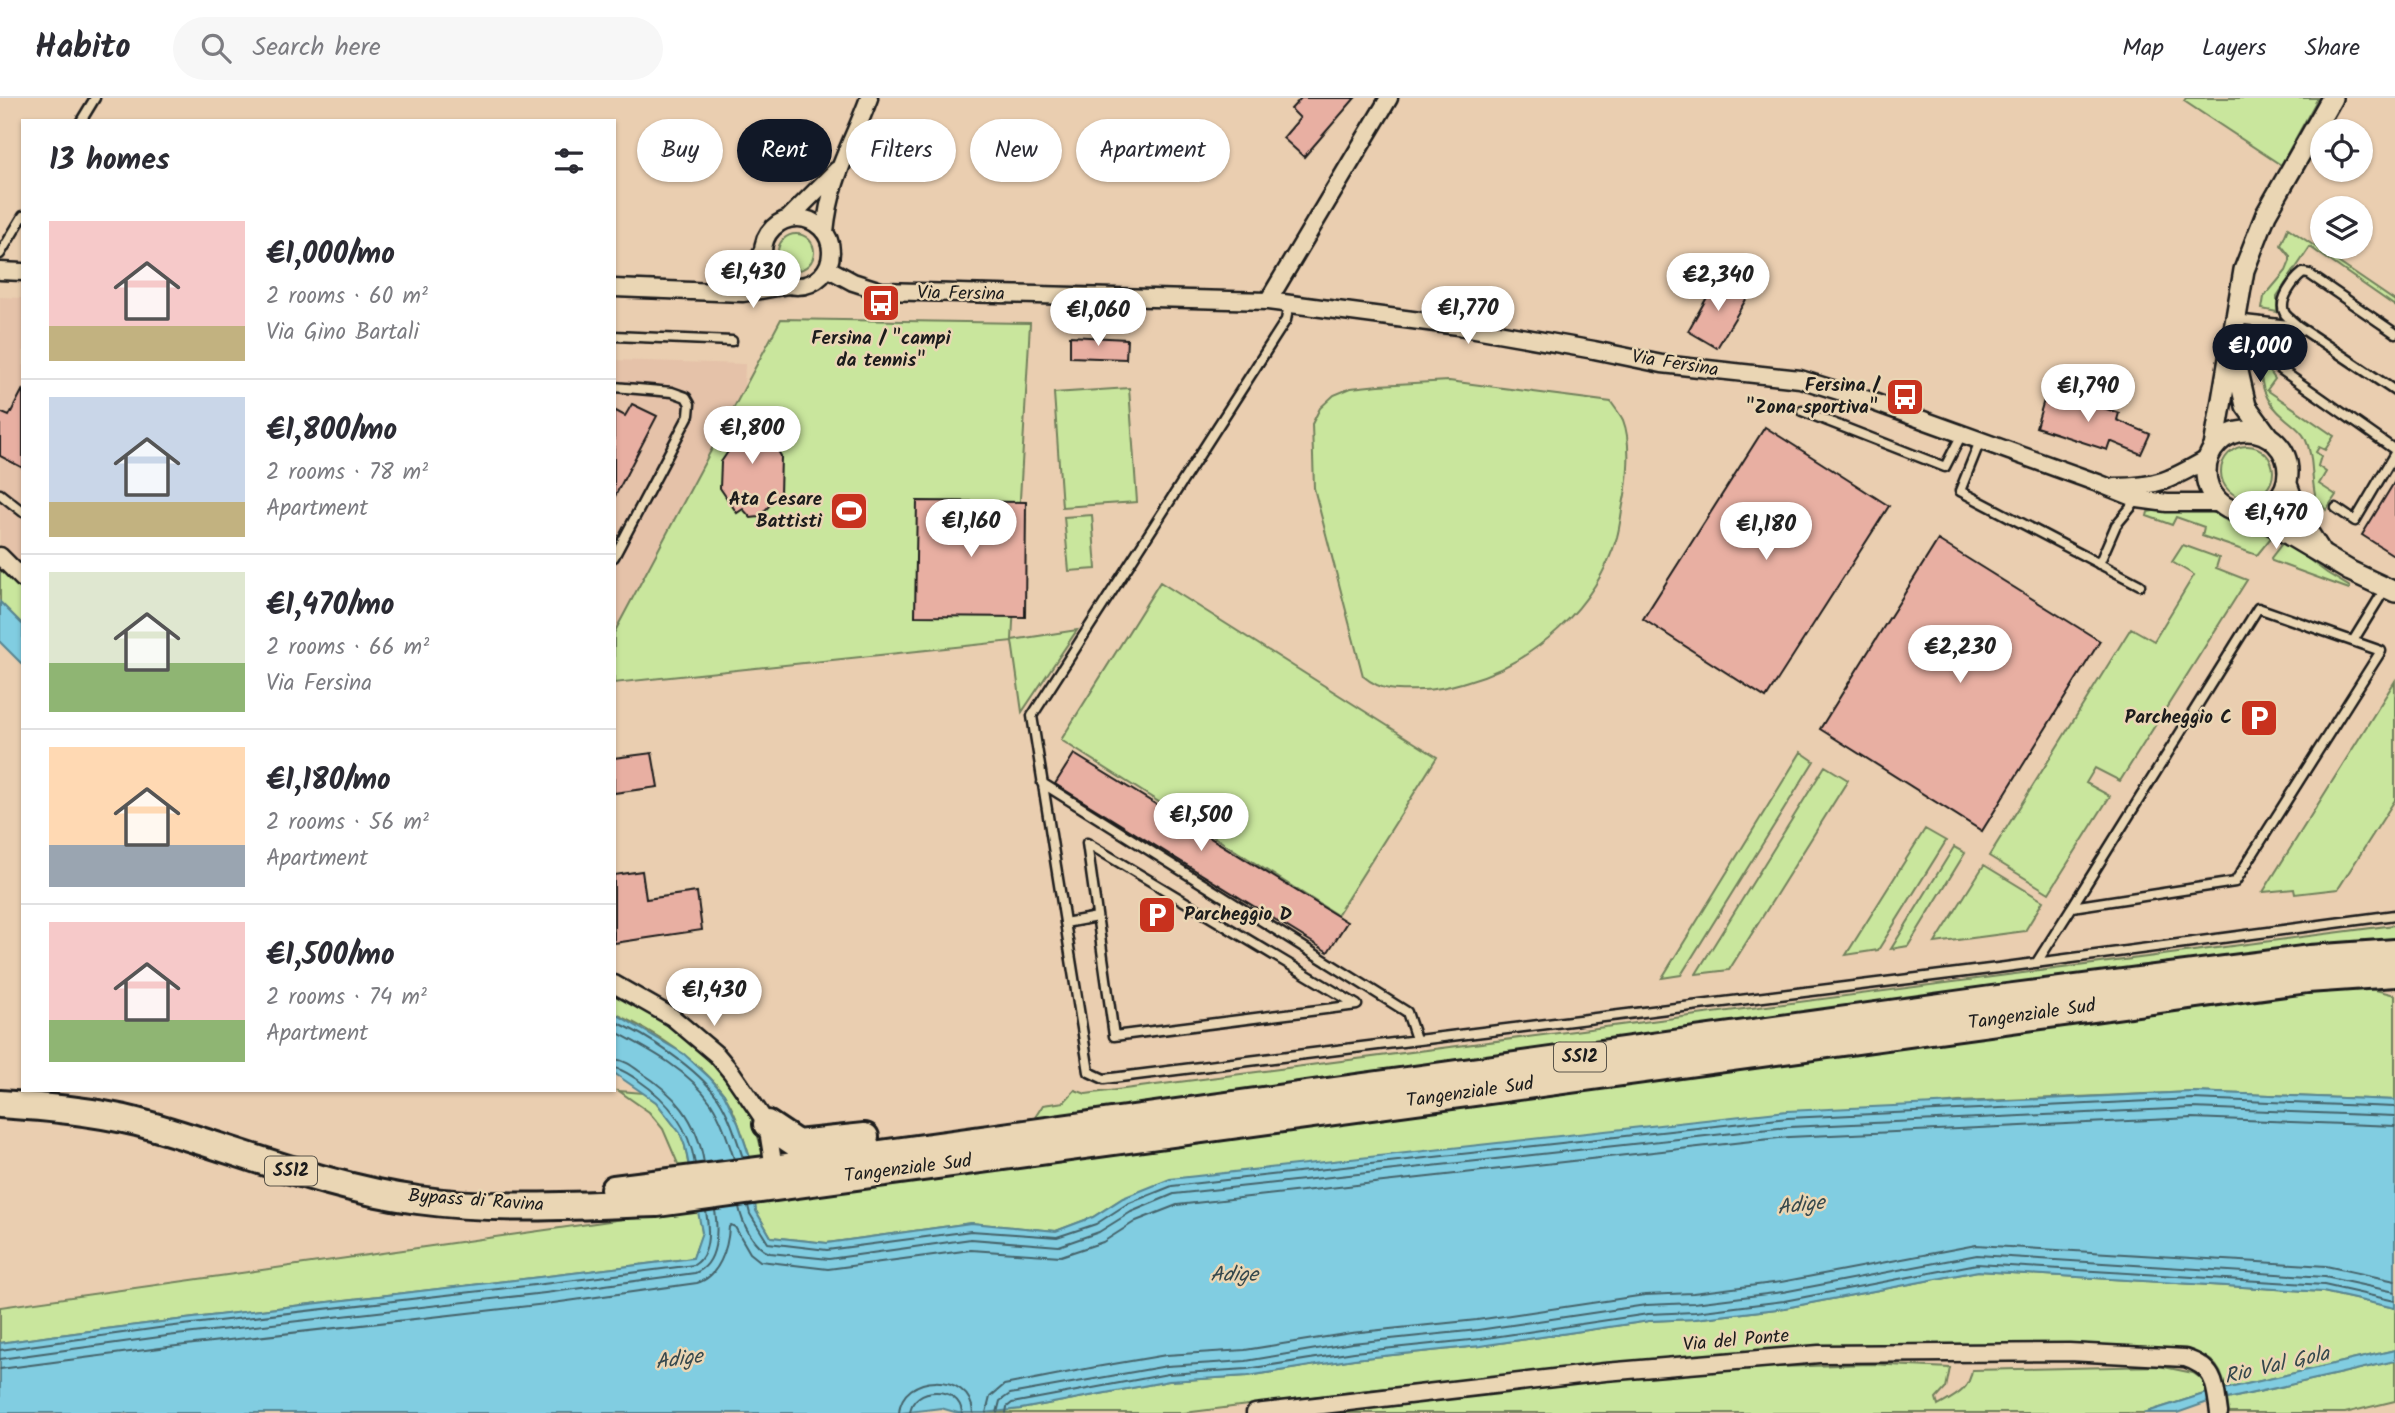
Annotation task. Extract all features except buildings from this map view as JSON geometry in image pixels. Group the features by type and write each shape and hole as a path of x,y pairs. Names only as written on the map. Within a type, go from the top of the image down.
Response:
{"highway":[{"name":"Tangenziale Sud","path":"584,1200 657,1203 684,1189 1028,1133 2006,998 2310,959 2395,953"},
{"name":"Tangenziale Sud","path":"770,1175 1147,1138 1992,1020 2307,979 2395,973"},
{"path":"2353,975 2395,981"},
{"name":"Bypass di Ravina","path":"0,1093 65,1098 146,1113 284,1156 421,1185 584,1200"},
{"name":"Bypass di Ravina","path":"0,1104 56,1109 133,1121 227,1149 282,1169 418,1200 490,1206 584,1200"},
{"path":"767,1124 797,1144 996,1121 1028,1133"}],"street":[{"path":"616,288 743,293 788,285 799,286 820,277 827,268 831,250 825,232 828,203 839,168 869,98"},
{"path":"1268,302 1389,98"},
{"path":"2287,484 2273,504 2252,513 2240,513 2220,503 2207,482 2244,270 2266,214 2332,98"},
{"path":"717,291 740,283 753,270 771,230 789,218 839,168"},
{"path":"789,218 809,220 825,232"},
{"path":"763,250 769,271 788,285"},
{"name":"Via Fersina","path":"827,268 853,282 881,291 1289,304 1458,326 1662,364 1800,379 1856,396 2138,499 2167,503 2220,503"},
{"path":"0,271 21,272"},
{"path":"2232,342 2246,406 2283,452 2288,473 2287,484 2299,518 2321,553"},
{"path":"2211,453 2233,433 2257,432 2268,436"},
{"name":"Via Fersina","path":"2109,487 2143,487 2171,480 2211,453"},
{"path":"2252,513 2350,571 2390,590"},
{"path":"0,556 21,577"},
{"path":"616,986 671,1017 717,1055 746,1089 767,1124 770,1175"},
{"name":"Via del Ponte","path":"1255,1413 1605,1372 1819,1354 2056,1352 2175,1356 2201,1365 2214,1379 2219,1413"}],"lane":[{"path":"82,119 95,98"},
{"path":"0,254 21,219"},
{"path":"2395,333 2309,274 2303,273 2284,298 2282,306 2285,314 2298,326 2395,391"},
{"path":"1289,304 1286,320 1032,716 1089,1072 1104,1079 2395,915"},
{"path":"2235,319 2298,326"},
{"path":"2255,322 2280,369 2395,452 2355,521 2336,508"},
{"path":"616,336 732,341"},
{"path":"616,387 672,391 686,397 690,404 689,415 616,553"},
{"path":"1801,411 1945,467 1962,434"},
{"path":"1980,441 1960,491 2140,585"},
{"path":"0,494 21,510"},
{"path":"2099,564 2116,525 2138,499"},
{"path":"2353,641 2390,590"},
{"path":"2037,962 2258,608 2381,651 2235,882 2072,906"},
{"path":"1042,783 1406,1012 1416,1039"},
{"path":"1087,843 1357,1005 1114,1037 1097,917 1087,843"},
{"path":"1065,923 1097,917"}],"shaded area":[{"path":"0,297 21,298 21,567 0,545"},
{"path":"616,360 745,364 744,389 616,629"}],"green space":[{"path":"2186,98 2318,98 2281,165 2184,101"},
{"path":"2288,228 2310,243 2310,247 2277,296 2277,312 2262,309 2264,297 2286,271 2290,261 2290,256 2281,245"},
{"path":"796,234 808,240 814,252 808,264 796,270 784,264 778,252 784,240"},
{"path":"2327,259 2333,259 2395,301 2395,306"},
{"name":"Ata Cesare Battisti","path":"781,319 1030,323 1012,640 1077,630 1022,712 1012,641 616,683 616,629"},
{"path":"2259,356 2275,379 2267,390 2334,436 2325,450 2319,447 2316,452 2321,456 2318,466 2326,472 2319,484 2336,495 2326,510 2320,502 2317,503 2305,438 2267,398 2262,383"},
{"path":"1449,381 1611,402 1623,420 1628,440 1628,474 1620,525 1607,563 1594,587 1578,609 1538,646 1515,661 1465,682 1434,689 1391,689 1377,685 1363,676 1314,488 1312,424 1320,408 1334,395 1351,388"},
{"path":"1129,388 1137,502 1062,507 1054,393"},
{"path":"2247,446 2257,448 2265,454 2271,462 2271,482 2265,490 2257,496 2247,498 2237,496 2229,490 2223,482 2221,472 2223,462 2229,454 2237,448"},
{"path":"2163,509 2205,509 2231,520 2260,526 2274,534 2257,555 2202,536 2204,527 2176,517 2172,525 2147,516 2148,512"},
{"path":"1092,515 1096,569 1069,571 1064,517"},
{"path":"2284,541 2350,587 2349,589 2272,561 2271,558"},
{"path":"2183,545 2219,558 2216,568 2247,580 2120,781 2095,768 2086,783 2110,796 2049,893 1989,856 2131,628 2154,641 2194,575 2172,562"},
{"path":"0,564 21,585 21,623 0,602"},
{"path":"1160,582 1437,757 1337,915 1061,740"},
{"path":"2395,681 2395,800 2338,889 2295,894 2294,889 2263,892"},
{"path":"1801,752 1814,761 1681,975 1662,978"},
{"path":"1825,766 1848,780 1729,970 1696,974"},
{"path":"1925,829 1946,841 1878,950 1846,955"},
{"path":"1954,847 1965,853 1908,946 1891,949"},
{"path":"1984,865 2043,901 2025,931 1935,943"},
{"path":"2395,925 2395,943 1032,1122 1043,1105 1064,1102 1075,1090 1086,1094"},
{"path":"2364,987 2395,995 2395,1100 2192,1092 1958,1102 1123,1198 1093,1217 1056,1231 971,1223 827,1243 771,1237 756,1211 754,1202 2221,999"},
{"path":"616,993 673,1029 710,1061 740,1097 757,1132 764,1158 750,1158 728,1100 713,1081 688,1058 643,1028 616,1014"},
{"path":"619,1091 644,1093 656,1102 680,1133 689,1168 681,1171 663,1129 649,1112"},
{"path":"699,1210 702,1233 693,1258 0,1343 0,1307"},
{"path":"1978,1271 2323,1292 2395,1308 2395,1350 2225,1389 2220,1372 2211,1361 2181,1350 1604,1367 1368,1390 1184,1413 984,1413 1021,1409 1169,1381 1248,1376 1354,1359 1480,1346 1649,1321 1695,1319 1785,1308"},
{"path":"2395,1361 2395,1401 2345,1413 2229,1413 2227,1399"},
{"path":"1870,1364 1950,1368 1946,1388 1936,1399 1938,1406 1964,1388 1972,1370 2159,1366 2193,1373 2205,1381 2207,1393 2144,1413 1283,1413 1711,1369"}],"water":[{"path":"0,602 21,623 21,663 0,642"},
{"name":"Adige","path":"616,1014 684,1054 724,1094 750,1158 756,1211 771,1237 827,1243 971,1223 1056,1231 1093,1217 1123,1198 1170,1179 1787,1111 2192,1092 2395,1100 2395,1308 2323,1292 1978,1271 1785,1308 1695,1319 1649,1321 1480,1346 1354,1359 1248,1376 1169,1381 1021,1409 984,1413 958,1413 941,1408 901,1413 0,1413 0,1343 693,1258 702,1232 685,1146 680,1133 656,1102 616,1074"},
{"path":"2395,1350 2395,1361 2227,1399 2225,1389"},
{"path":"2207,1393 2208,1402 2177,1413 2144,1413"}],"place":[{"name":"Fersina / \"campi da tennis\"","path":"881,303"},
{"name":"Fersina / \"Zona sportiva\"","path":"1905,397"},
{"name":"Ata Cesare Battisti","path":"849,511"},
{"name":"Parcheggio C","path":"2259,718"},
{"name":"Parcheggio D","path":"1157,915"}],"water label":[{"name":"Rio Val Gola","path":"2277,1366"}]}
